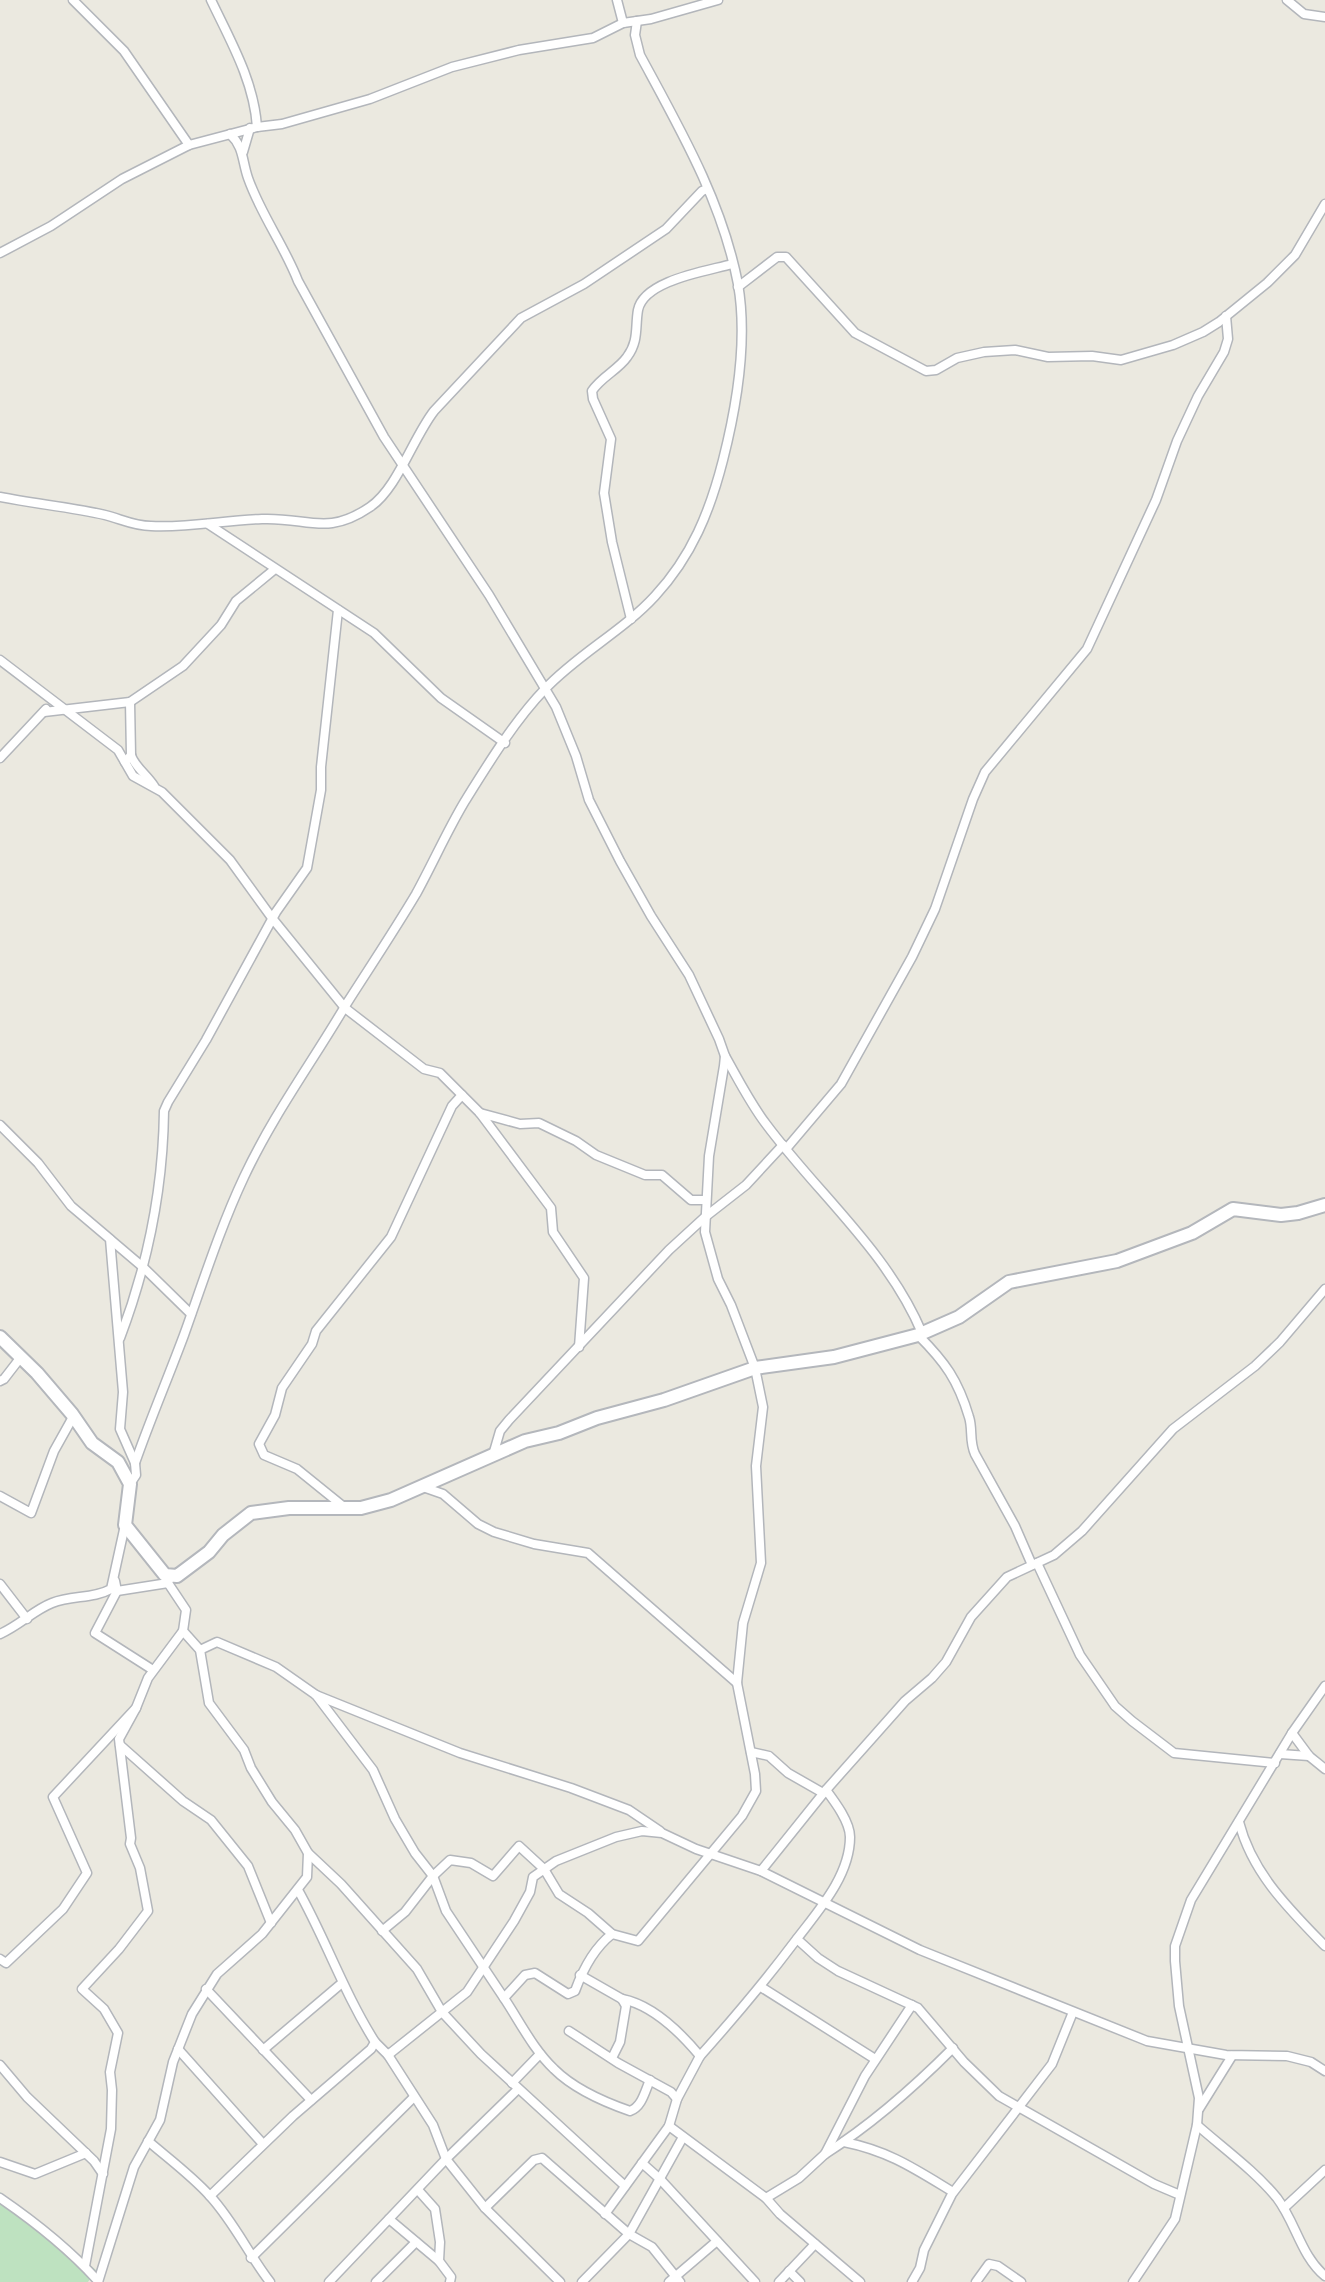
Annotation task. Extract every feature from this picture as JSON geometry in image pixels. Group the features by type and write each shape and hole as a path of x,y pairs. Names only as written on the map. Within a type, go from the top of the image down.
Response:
{"street":[{"path":"73,0 124,51 189,145"},
{"path":"211,0 238,54 252,96 253,127 243,152"},
{"path":"618,0 625,23 635,31"},
{"path":"0,253 51,226 122,179 189,145 253,127 282,124 370,99 452,67 519,50 593,38 625,23 718,0"},
{"path":"1287,0 1304,14 1325,17"},
{"path":"135,1463 205,1272 249,1166 300,1075 345,1008 416,892 464,803 545,689 631,619 658,593 675,572 705,521 732,426 742,345 738,287 718,214 701,169 640,55 635,31 637,21"},
{"path":"230,134 243,152 248,179 265,219 279,240 384,438 489,595 545,689 563,723 595,813 651,916 689,975 725,1056 765,1123 861,1236 900,1288 920,1334 951,1371 970,1418 971,1444 1080,1655 1115,1706 1174,1754 1275,1763"},
{"path":"0,497 105,515 127,523 149,526 262,519 288,519 320,525 341,522 372,506 402,465 421,428 434,411 521,318 584,284 654,237 674,221 702,191 707,190"},
{"path":"738,287 777,257 786,257 855,332 926,371 936,370 957,358 984,352 1015,350 1048,357 1092,356 1121,360 1173,345 1203,332 1227,316 1267,283 1301,249 1325,204"},
{"path":"631,619 612,542 604,493 611,439 592,391 627,358 637,339 638,309 651,293 672,280 732,264"},
{"path":"494,1455 500,1431 669,1250 746,1185 785,1147 841,1084 912,957 935,909 985,772 1087,649 1156,500 1177,441 1198,396 1224,352 1228,340 1227,316"},
{"path":"208,524 384,642 441,698 505,743"},
{"path":"44,712 130,702 183,666 221,625 236,601 275,569"},
{"path":"120,1338 144,1268 151,1237 161,1173 164,1111 272,918 307,868 321,790 321,767 338,610"},
{"path":"0,660 128,758"},
{"path":"0,758 44,712 52,699"},
{"path":"130,702 128,758 133,776 162,792 230,860 272,918 345,1008 424,1069 440,1073 480,1113 551,1208 553,1232 584,1278 579,1347"},
{"path":"382,1931 405,1912 433,1876 450,1860 471,1863 493,1876 519,1846 544,1869 559,1894 588,1913 612,1934 638,1941 742,1816 756,1791 737,1683 743,1623 761,1563 756,1466 763,1407 755,1368 714,1268 705,1232 709,1156 725,1056"},
{"path":"346,1509 297,1469 264,1455 259,1444 275,1415 282,1388 312,1344 316,1331 391,1237 452,1106 462,1095"},
{"path":"480,1113 520,1124 539,1123 576,1141 596,1155 645,1175 662,1175 691,1200 706,1200"},
{"path":"0,1125 38,1163 71,1206 144,1268 191,1314"},
{"path":"117,1591 177,1576 251,1513 324,1506 361,1508 391,1500 525,1441 559,1433 597,1418 755,1368 834,1357 920,1334 959,1317 1009,1282 1128,1257 1192,1233 1233,1209 1281,1215 1325,1205"},
{"path":"0,1634 17,1627 50,1604 72,1596 99,1595 111,1589 115,1577 131,1484 136,1475 135,1463 120,1429 123,1392 110,1240"},
{"path":"761,1871 825,1792 905,1701 946,1662 971,1618 1002,1582 1012,1574 1061,1550 1082,1531 1173,1429 1255,1366 1280,1342 1325,1289"},
{"path":"0,1337 37,1373 92,1443 118,1462 131,1484"},
{"path":"0,1381 21,1357"},
{"path":"0,1496 31,1513 54,1451 73,1417"},
{"path":"420,1487 443,1494 478,1524 494,1532 534,1544 588,1553 737,1683"},
{"path":"85,2266 111,2129 110,2072 118,2034 104,2009 82,1989 119,1949 148,1911 140,1868 130,1844 119,1739 153,1670 183,1631 187,1610 169,1580 125,1525"},
{"path":"115,1577 117,1591 95,1633 153,1670"},
{"path":"0,1584 27,1619"},
{"path":"183,1631 200,1650 209,1703 244,1750 251,1768 272,1802 295,1830 308,1853 341,1884 416,1969 442,2012 515,2086 625,2186"},
{"path":"200,1650 217,1642 276,1667 316,1695 460,1753 571,1788 629,1810 662,1833 761,1871 920,1950 1147,2041 1231,2056 1287,2056 1311,2062 1325,2071"},
{"path":"1133,2282 1175,2219 1199,2109 1175,1983 1175,1946 1191,1900 1292,1733 1325,1686"},
{"path":"316,1695 373,1770 395,1819 415,1853 433,1876 446,1911 540,2054 574,2085 629,2111 640,2104 650,2080"},
{"path":"2,1964 63,1909 87,1873 53,1797 136,1708"},
{"path":"1292,1733 1309,1756 1325,1769"},
{"path":"120,1745 183,1801 211,1820 248,1866 271,1923"},
{"path":"604,2214 669,2126 677,2099 700,2056 761,1987 824,1903 845,1865 850,1833 836,1802 825,1792 788,1773 769,1756 751,1752"},
{"path":"1280,1754 1309,1756"},
{"path":"1239,1822 1247,1848 1266,1882 1325,1946"},
{"path":"388,2055 467,1992 525,1902 533,1877 556,1861 616,1837 642,1831 662,1833"},
{"path":"98,2282 134,2166 160,2120 173,2062 206,1989 227,1963 262,1934 298,1890 307,1877 308,1853"},
{"path":"298,1890 319,1927 342,1983 375,2042 388,2055 433,2125 446,2159 485,2208 559,2282"},
{"path":"504,1998 525,1975 535,1972 568,1994 575,1991 580,1975 600,1943 612,1934"},
{"path":"797,1939 838,1971 912,2005 927,2017 989,2088 1154,2184 1180,2194"},
{"path":"580,1975 665,2021 700,2056"},
{"path":"263,2050 342,1983"},
{"path":"761,1987 875,2059"},
{"path":"206,1989 311,2100"},
{"path":"611,2058 620,2042 625,2023 626,2006 622,1999"},
{"path":"825,2154 842,2117 875,2059 912,2005"},
{"path":"912,2282 920,2268 924,2250 953,2192 1052,2064 1073,2012"},
{"path":"569,2031 671,2092 677,2099"},
{"path":"210,2196 311,2100 371,2049 375,2042"},
{"path":"766,2198 799,2178 825,2154 844,2142 928,2074 953,2048"},
{"path":"178,2049 263,2144"},
{"path":"329,2282 515,2086 540,2054"},
{"path":"1199,2109 1231,2056"},
{"path":"0,2065 27,2098 86,2153 103,2174"},
{"path":"251,2258 414,2097"},
{"path":"1197,2125 1275,2196 1311,2261 1325,2276"},
{"path":"669,2126 766,2198 780,2214 860,2282"},
{"path":"582,2282 629,2234 683,2137"},
{"path":"148,2141 210,2196 231,2222 251,2258 270,2282"},
{"path":"844,2142 897,2158 953,2192"},
{"path":"0,2162 35,2174 86,2153"},
{"path":"485,2208 534,2160 542,2158 604,2214 629,2234 652,2247 675,2280 717,2241"},
{"path":"642,2163 755,2282"},
{"path":"1284,2208 1325,2171"},
{"path":"418,2190 435,2209 440,2242 439,2261"},
{"path":"0,2198 85,2266 98,2282"},
{"path":"389,2220 439,2261 453,2280"},
{"path":"376,2282 416,2242"},
{"path":"779,2282 815,2244"},
{"path":"976,2282 989,2264 998,2266 1021,2282"},
{"path":"789,2272 800,2282"}],"green space":[{"path":"0,2192 96,2270 88,2282 0,2282"}]}
